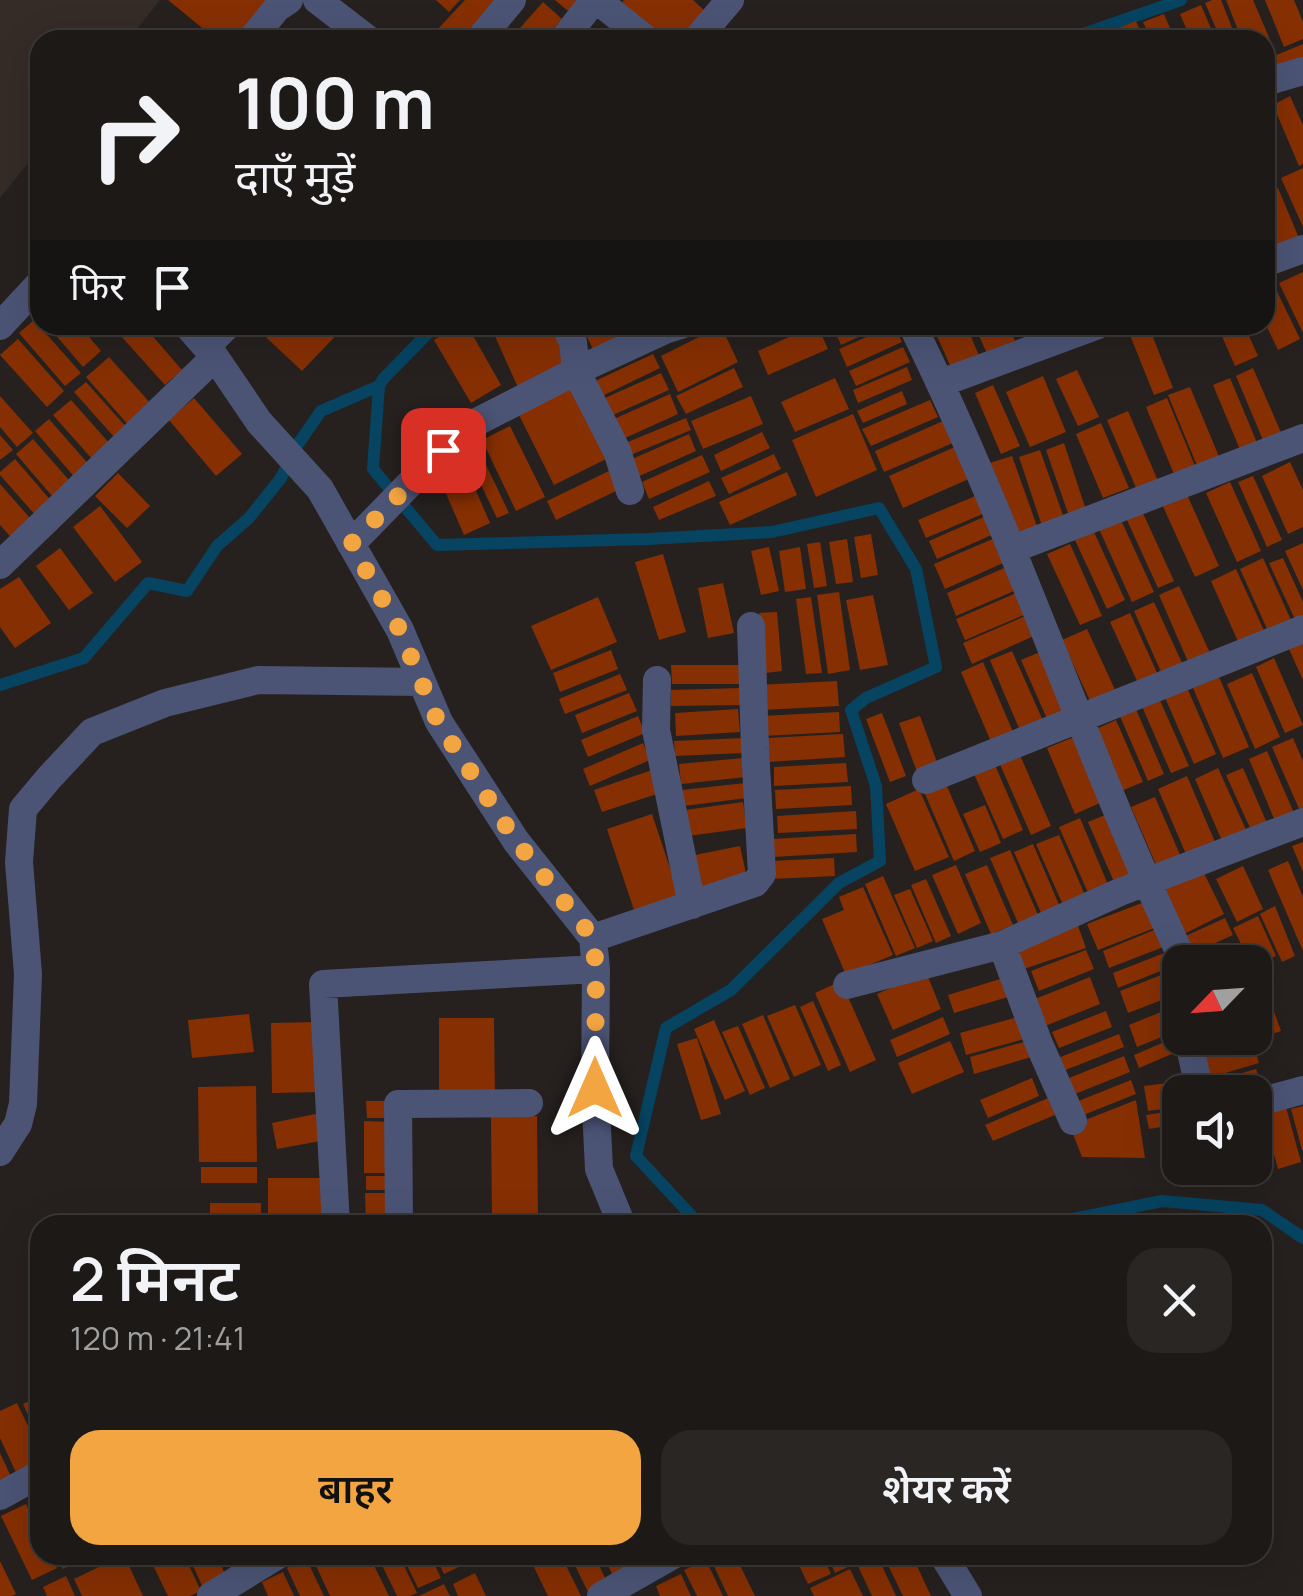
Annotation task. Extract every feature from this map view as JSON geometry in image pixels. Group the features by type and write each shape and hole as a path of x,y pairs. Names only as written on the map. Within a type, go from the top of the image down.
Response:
{"street":[{"path":"259,30 289,0"},
{"path":"317,0 356,30"},
{"path":"488,30 512,0"},
{"path":"572,30 596,0 635,30"},
{"path":"704,30 728,1"},
{"path":"1275,79 1303,71"},
{"path":"1275,259 1303,249"},
{"path":"0,326 30,294"},
{"path":"570,335 576,372 616,450 630,491"},
{"path":"351,544 463,429 654,335"},
{"path":"917,335 1013,549 1146,882 1176,945"},
{"path":"941,383 1071,335"},
{"path":"0,565 203,342 260,422 320,489 400,630 438,722 516,841 593,938 599,1169 618,1215"},
{"path":"1013,549 1303,438"},
{"path":"593,938 756,883 762,874 752,626"},
{"path":"926,780 1303,629"},
{"path":"0,1152 18,1124 24,1104 28,974 19,862 23,809 48,778 92,732 165,703 258,680 422,682"},
{"path":"656,680 656,730 692,905"},
{"path":"848,984 1002,945 1146,882 1303,822"},
{"path":"1002,945 1073,1120"},
{"path":"335,1215 323,984 596,969"},
{"path":"1272,1098 1303,1090"},
{"path":"399,1215 398,1104 530,1103"},
{"path":"0,1496 30,1480"},
{"path":"211,1596 262,1565"},
{"path":"601,1596 655,1565"},
{"path":"949,1565 968,1596"}],"shaded area":[{"path":"0,0 160,0 136,30 30,30 30,160 0,198"}],"building":[{"path":"168,0 268,0 248,30 205,30"},
{"path":"436,0 460,0 449,12"},
{"path":"465,0 497,0 469,30 437,30"},
{"path":"555,0 578,0 568,11"},
{"path":"693,0 705,11 688,30 654,30 622,2"},
{"path":"1221,0 1233,30 1217,30 1205,3"},
{"path":"1226,0 1253,0 1266,30 1238,30"},
{"path":"1265,0 1294,0 1303,22 1303,39 1284,47"},
{"path":"543,2 562,19 553,30 518,30"},
{"path":"1201,5 1212,30 1187,30 1180,14"},
{"path":"1164,14 1171,30 1147,30 1143,22"},
{"path":"1136,21 1140,30 1120,30"},
{"path":"1303,44 1303,67 1281,76 1275,56"},
{"path":"1290,96 1303,125 1303,164 1299,166 1275,110 1275,104"},
{"path":"1303,168 1303,227 1281,178"},
{"path":"1278,188 1299,238 1275,248"},
{"path":"1303,272 1303,333 1279,283"},
{"path":"1275,287 1300,339 1278,350 1271,335 1275,335"},
{"path":"30,323 30,335 47,335 81,373 65,386 19,333"},
{"path":"56,335 87,335 101,351 83,367"},
{"path":"120,335 152,335 182,370 165,385"},
{"path":"264,335 336,335 302,371"},
{"path":"442,335 473,335 501,385 471,403 434,340"},
{"path":"494,335 556,335 571,369 520,392"},
{"path":"586,335 637,335 593,349"},
{"path":"703,335 725,335 738,362 678,392 661,356"},
{"path":"793,335 822,335 828,349 768,375 758,351"},
{"path":"837,335 863,335 841,345"},
{"path":"871,335 899,335 902,342 847,367 839,349"},
{"path":"936,335 970,335 981,360 953,372"},
{"path":"979,335 1013,335 1018,347 990,360"},
{"path":"1028,335 1052,335 1032,345"},
{"path":"1130,335 1152,335 1173,388 1154,395"},
{"path":"1221,335 1249,335 1258,356 1235,366"},
{"path":"18,339 64,391 47,407 0,355"},
{"path":"903,347 910,362 856,386 849,371"},
{"path":"653,354 660,368 600,397 593,382"},
{"path":"109,357 153,406 130,427 86,377"},
{"path":"907,367 912,380 858,403 853,390"},
{"path":"734,368 743,387 686,414 676,396"},
{"path":"1253,368 1283,437 1265,445 1236,376"},
{"path":"1077,370 1099,417 1078,426 1056,379"},
{"path":"661,373 669,390 613,415 605,398"},
{"path":"1043,376 1066,432 1030,447 1006,392"},
{"path":"835,378 849,409 795,432 781,402"},
{"path":"1230,378 1258,445 1241,452 1213,385"},
{"path":"86,382 128,429 116,439 74,392"},
{"path":"569,385 606,459 554,485 517,411"},
{"path":"993,385 1020,446 1001,454 975,393"},
{"path":"1190,387 1220,459 1198,468 1168,395"},
{"path":"902,391 907,404 863,423 857,411"},
{"path":"670,394 678,414 623,439 614,419"},
{"path":"0,396 33,433 17,447 0,427"},
{"path":"751,396 763,424 703,449 691,421"},
{"path":"194,398 242,454 216,476 169,420"},
{"path":"1167,398 1195,466 1174,474 1146,407"},
{"path":"71,400 111,445 93,460 53,415"},
{"path":"930,400 938,417 871,446 862,429"},
{"path":"1128,411 1158,481 1137,490 1107,420"},
{"path":"853,414 877,470 816,497 792,440"},
{"path":"686,418 691,430 628,456 623,444"},
{"path":"49,419 91,467 76,479 35,431"},
{"path":"943,421 953,443 884,472 875,451"},
{"path":"1101,423 1129,488 1103,498 1076,434"},
{"path":"510,426 545,497 516,511 482,440"},
{"path":"762,432 770,448 721,471 714,455"},
{"path":"689,434 696,451 637,477 630,460"},
{"path":"0,435 13,450 0,460"},
{"path":"33,439 75,487 58,503 16,454"},
{"path":"1064,443 1086,510 1069,516 1046,450"},
{"path":"957,446 971,478 903,508 889,476"},
{"path":"479,450 509,513 497,518 467,456"},
{"path":"1040,450 1064,518 1042,526 1019,457"},
{"path":"460,454 490,523 464,535 434,466"},
{"path":"774,454 781,469 729,494 721,478"},
{"path":"702,455 710,472 649,499 642,482"},
{"path":"1012,456 1038,529 1016,537 990,463"},
{"path":"15,459 53,503 37,517 0,475"},
{"path":"1290,462 1303,490 1303,527 1288,534 1262,476"},
{"path":"613,469 622,488 556,520 547,501"},
{"path":"787,472 797,495 730,525 719,502"},
{"path":"118,473 150,506 127,528 95,496"},
{"path":"1253,476 1282,540 1267,547 1238,482"},
{"path":"709,481 716,496 659,520 653,507"},
{"path":"1230,482 1261,551 1237,562 1206,493"},
{"path":"0,484 38,527 18,545 0,525"},
{"path":"1185,490 1219,566 1195,577 1161,502"},
{"path":"978,495 985,513 926,538 918,520"},
{"path":"100,506 142,562 115,582 73,527"},
{"path":"1142,511 1174,581 1158,588 1126,518"},
{"path":"986,516 994,534 937,559 929,541"},
{"path":"1121,520 1154,592 1132,602 1099,529"},
{"path":"1094,532 1125,600 1107,609 1075,540"},
{"path":"871,534 878,575 861,578 854,537"},
{"path":"1002,535 1012,559 945,589 934,564"},
{"path":"847,539 853,582 836,584 829,542"},
{"path":"820,542 827,586 814,588 807,544"},
{"path":"1303,543 1303,590 1285,551"},
{"path":"1070,544 1102,616 1080,625 1047,554"},
{"path":"769,547 779,591 761,595 751,551"},
{"path":"800,547 806,589 785,592 779,551"},
{"path":"60,548 93,593 69,610 36,566"},
{"path":"663,554 686,632 659,640 635,562"},
{"path":"1263,558 1291,620 1268,631 1240,569"},
{"path":"1283,558 1303,602 1303,624 1298,626 1269,563"},
{"path":"1011,565 1021,588 956,616 947,593"},
{"path":"1236,569 1266,635 1240,646 1211,581"},
{"path":"19,577 51,623 15,648 0,627 0,589"},
{"path":"723,583 734,633 708,638 698,588"},
{"path":"1179,586 1211,655 1189,664 1159,595"},
{"path":"1023,590 1033,611 965,640 956,619"},
{"path":"839,592 850,670 828,674 817,595"},
{"path":"873,595 888,665 860,670 846,600"},
{"path":"598,597 617,642 551,670 531,626"},
{"path":"811,597 822,673 806,674 796,599"},
{"path":"1154,602 1183,665 1162,674 1134,611"},
{"path":"777,612 782,671 765,673 759,613"},
{"path":"1130,613 1158,675 1138,683 1110,622"},
{"path":"1030,614 1038,634 972,664 963,643"},
{"path":"1087,629 1116,692 1091,703 1062,640"},
{"path":"1303,643 1303,680 1289,649"},
{"path":"1047,649 1074,710 1048,721 1021,660"},
{"path":"611,650 618,669 560,692 553,673"},
{"path":"1012,651 1044,723 1021,733 990,660"},
{"path":"1274,658 1303,725 1285,733 1256,667"},
{"path":"983,662 1014,734 992,744 961,672"},
{"path":"671,665 745,665 745,684 672,684"},
{"path":"1252,673 1280,737 1255,749 1227,684"},
{"path":"620,674 627,690 565,714 559,699"},
{"path":"1219,677 1249,747 1223,758 1193,688"},
{"path":"837,681 839,706 761,710 759,685"},
{"path":"1185,683 1216,754 1194,764 1163,693"},
{"path":"743,688 743,705 671,706 671,690"},
{"path":"629,693 637,711 582,733 575,715"},
{"path":"1158,696 1189,766 1171,773 1141,704"},
{"path":"1135,707 1164,774 1148,781 1119,714"},
{"path":"738,709 740,732 676,736 675,713"},
{"path":"839,712 840,732 763,736 762,716"},
{"path":"882,713 906,776 890,782 866,719"},
{"path":"638,716 645,733 588,757 581,740"},
{"path":"920,716 938,765 917,772 899,723"},
{"path":"1116,720 1143,782 1121,791 1094,730"},
{"path":"843,734 845,757 768,762 767,738"},
{"path":"1074,737 1102,802 1075,814 1047,748"},
{"path":"743,738 744,753 675,756 674,741"},
{"path":"1293,738 1303,761 1303,818 1272,747"},
{"path":"643,743 650,760 590,786 583,769"},
{"path":"1267,751 1294,813 1275,821 1249,759"},
{"path":"1019,753 1051,826 1031,835 999,762"},
{"path":"743,758 746,777 681,784 679,764"},
{"path":"846,763 848,782 774,786 774,767"},
{"path":"995,765 1023,830 1003,839 974,774"},
{"path":"1218,768 1247,832 1223,843 1195,779"},
{"path":"1243,768 1267,823 1251,830 1226,775"},
{"path":"652,770 660,793 602,812 594,790"},
{"path":"1187,776 1215,842 1186,854 1158,789"},
{"path":"745,783 747,798 684,806 682,790"},
{"path":"946,784 975,851 954,861 925,794"},
{"path":"851,786 852,805 776,809 775,790"},
{"path":"919,789 949,857 915,871 886,804"},
{"path":"1155,797 1181,857 1157,867 1131,807"},
{"path":"743,802 747,828 688,836 685,810"},
{"path":"985,805 1001,843 980,852 963,814"},
{"path":"856,811 857,829 778,833 777,816"},
{"path":"1110,813 1136,873 1114,882 1088,822"},
{"path":"652,814 682,904 637,919 607,829"},
{"path":"1080,818 1109,887 1089,895 1059,827"},
{"path":"856,834 857,852 774,857 773,839"},
{"path":"1059,835 1085,895 1063,905 1036,844"},
{"path":"1303,842 1303,872 1292,846"},
{"path":"1033,844 1060,907 1042,915 1014,852"},
{"path":"740,846 748,883 698,893 690,856"},
{"path":"1010,850 1038,915 1018,923 990,858"},
{"path":"834,858 835,876 771,879 770,861"},
{"path":"1288,861 1303,897 1303,951 1268,870"},
{"path":"956,865 981,923 958,934 932,875"},
{"path":"987,865 1013,925 991,934 965,874"},
{"path":"1243,866 1263,909 1237,922 1216,879"},
{"path":"1203,871 1224,914 1182,935 1162,891"},
{"path":"883,876 915,948 896,956 865,884"},
{"path":"926,879 951,936 936,943 911,885"},
{"path":"863,887 893,955 846,975 822,919 844,910 839,897"},
{"path":"910,889 933,941 917,948 894,895"},
{"path":"1147,901 1157,927 1098,950 1087,924"},
{"path":"1275,906 1295,956 1282,962 1260,914"},
{"path":"1258,916 1271,945 1242,945 1233,928"},
{"path":"1225,918 1233,935 1211,945 1184,945 1181,938"},
{"path":"1077,923 1086,948 1024,969 1016,941"},
{"path":"1159,928 1166,945 1109,968 1103,951"},
{"path":"1086,950 1094,969 1039,991 1031,971"},
{"path":"1162,954 1162,970 1118,988 1113,973"},
{"path":"926,972 941,1009 893,1030 877,994"},
{"path":"1162,975 1162,1000 1128,1013 1120,991"},
{"path":"1010,976 1015,995 954,1013 948,995"},
{"path":"1090,977 1100,1004 1045,1026 1035,999"},
{"path":"841,981 876,1060 850,1072 815,993"},
{"path":"813,1001 841,1065 828,1071 800,1007"},
{"path":"795,1005 821,1065 794,1077 767,1016"},
{"path":"1272,1006 1281,1031 1272,1034"},
{"path":"1106,1011 1112,1027 1059,1048 1052,1032"},
{"path":"1161,1012 1162,1037 1137,1047 1129,1025"},
{"path":"249,1014 254,1052 192,1058 188,1020"},
{"path":"763,1015 790,1079 770,1088 742,1024"},
{"path":"1022,1016 1028,1038 966,1055 960,1033"},
{"path":"943,1017 950,1034 897,1057 890,1040"},
{"path":"439,1018 494,1018 495,1102 439,1102"},
{"path":"714,1020 745,1091 725,1100 694,1029"},
{"path":"321,1022 322,1092 272,1093 271,1023"},
{"path":"738,1026 765,1088 750,1095 722,1032"},
{"path":"1119,1034 1124,1047 1063,1071 1058,1058"},
{"path":"697,1038 721,1114 701,1120 677,1044"},
{"path":"1031,1040 1035,1056 974,1074 970,1057"},
{"path":"950,1041 964,1072 912,1094 898,1063"},
{"path":"1162,1043 1162,1055 1170,1055 1139,1068 1134,1055"},
{"path":"1257,1055 1259,1063 1218,1075 1204,1075 1198,1056"},
{"path":"1124,1056 1130,1072 1075,1094 1069,1078"},
{"path":"1256,1069 1258,1075 1235,1075"},
{"path":"1032,1078 1039,1096 988,1118 980,1100"},
{"path":"1131,1080 1136,1094 1081,1116 1076,1102"},
{"path":"1162,1084 1162,1109 1148,1111 1144,1086"},
{"path":"256,1086 257,1162 199,1162 198,1087"},
{"path":"1048,1098 1055,1115 993,1141 985,1125"},
{"path":"1136,1100 1145,1158 1082,1157 1070,1126"},
{"path":"366,1101 388,1101 388,1118 367,1118"},
{"path":"1303,1106 1303,1150 1302,1150 1291,1109"},
{"path":"1286,1107 1301,1162 1278,1169 1272,1147 1272,1111"},
{"path":"1162,1112 1162,1127 1149,1129 1146,1115"},
{"path":"320,1113 326,1140 277,1149 272,1123"},
{"path":"491,1116 537,1116 538,1215 492,1215"},
{"path":"364,1121 391,1122 391,1173 364,1173"},
{"path":"201,1167 257,1167 257,1183 201,1183"},
{"path":"366,1176 393,1176 393,1190 366,1190"},
{"path":"268,1178 322,1178 323,1215 268,1215"},
{"path":"365,1193 393,1193 393,1215 366,1215"},
{"path":"210,1203 261,1203 261,1215 210,1215"},
{"path":"30,1401 30,1419 23,1404"},
{"path":"17,1403 30,1430 30,1476 20,1481 0,1438 0,1411"},
{"path":"0,1453 14,1483 0,1490"},
{"path":"26,1504 30,1512 30,1565 57,1568 32,1580 1,1516"},
{"path":"0,1561 16,1594 12,1596 0,1596"},
{"path":"103,1565 129,1565 143,1596 82,1596 74,1579"},
{"path":"153,1565 189,1565 201,1591 190,1596 168,1596"},
{"path":"193,1565 221,1565 228,1580 205,1592"},
{"path":"229,1565 250,1565 233,1573"},
{"path":"309,1565 324,1596 300,1596 287,1568"},
{"path":"316,1565 374,1565 389,1596 330,1596"},
{"path":"382,1565 404,1565 417,1593 397,1596"},
{"path":"407,1565 435,1565 441,1578 418,1588"},
{"path":"440,1565 463,1565 444,1574"},
{"path":"533,1565 566,1565 581,1596 548,1596"},
{"path":"575,1565 599,1565 607,1582 588,1592"},
{"path":"608,1565 643,1566 615,1580"},
{"path":"708,1565 723,1596 697,1596 684,1570"},
{"path":"713,1565 740,1565 755,1596 728,1596"},
{"path":"799,1565 827,1565 831,1574 808,1584"},
{"path":"831,1565 852,1565 835,1573"},
{"path":"857,1565 882,1565 896,1596 872,1596"},
{"path":"888,1565 917,1565 931,1596 903,1596"},
{"path":"850,1569 863,1596 814,1596 810,1588"},
{"path":"283,1572 294,1596 268,1596 262,1582"},
{"path":"475,1573 486,1596 458,1596 453,1584"},
{"path":"681,1574 691,1596 660,1596 656,1586"},
{"path":"66,1576 75,1596 47,1596 43,1587"},
{"path":"444,1584 450,1596 419,1596"}],"waterway":[{"path":"1095,30 1181,0"},
{"path":"426,335 379,386 373,469 437,545 772,532 879,508 916,569 936,667 866,698 851,710 876,786 880,861 839,883 731,990 666,1028 636,1156 691,1215"},
{"path":"0,685 84,658 148,583 187,591 217,546 249,518 281,478 321,411 379,386"},
{"path":"1093,1215 1162,1201 1262,1210 1269,1215"},
{"path":"1272,1217 1303,1238"}],"route":[{"path":"443,450 351,544 400,630 438,722 516,841 593,938 595,1088"}]}
